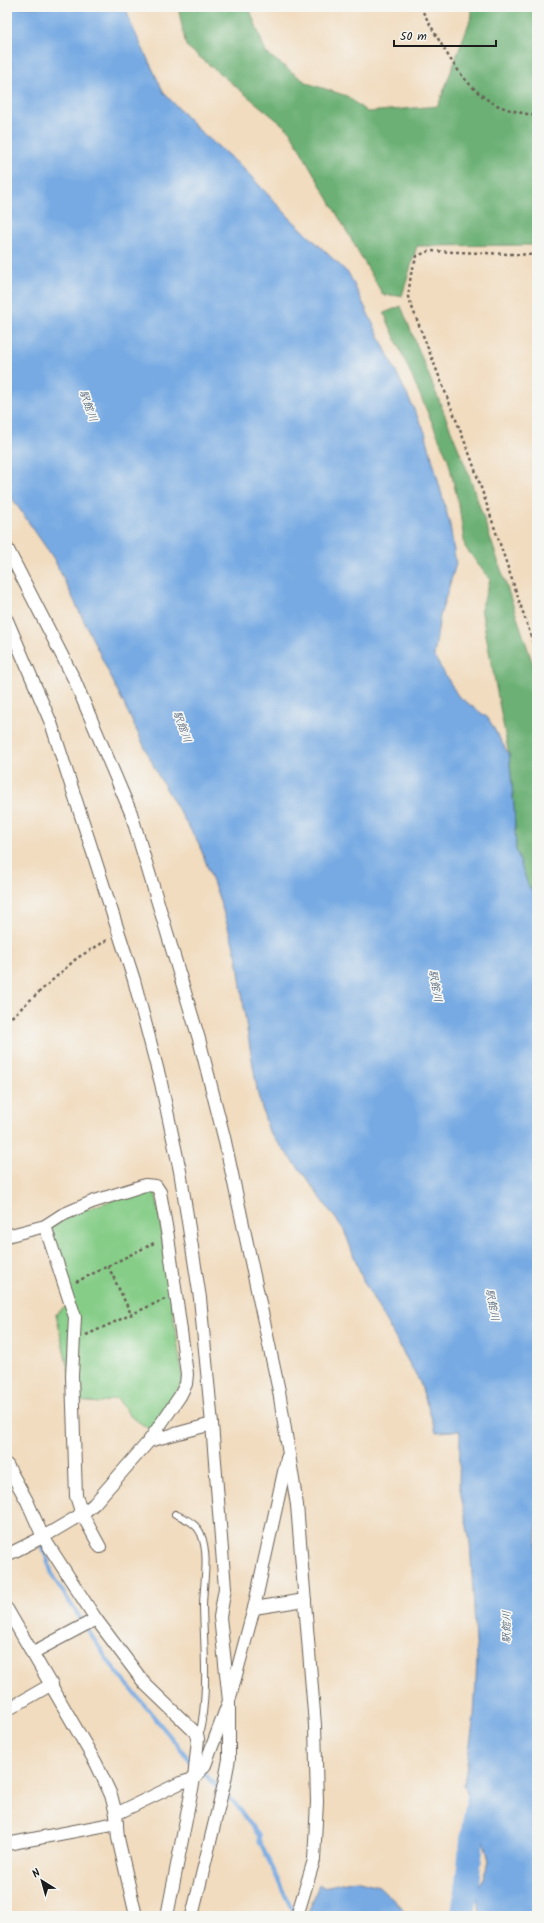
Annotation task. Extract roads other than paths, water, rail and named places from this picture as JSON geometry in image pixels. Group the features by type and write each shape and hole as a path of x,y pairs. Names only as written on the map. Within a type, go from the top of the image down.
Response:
{"street":[{"path":"7,548 74,679 131,813 199,1039 224,1137 279,1390 297,1505 314,1718 317,1802 314,1860 297,1916"},
{"path":"7,620 51,723 134,980 148,1031 180,1171 200,1298 225,1588 220,1617 229,1701 229,1759 226,1780 192,1916"},
{"path":"7,1236 45,1226 62,1215 92,1202 150,1184 156,1186 160,1192 168,1237 187,1374 186,1384 180,1396 149,1442 104,1493 82,1514 43,1537 7,1555"},
{"path":"45,1226 75,1317 73,1416 76,1496 82,1514 100,1547"},
{"path":"149,1442 212,1424"},
{"path":"7,1844 116,1818 180,1783 194,1779 205,1765 229,1701 254,1608 289,1452"},
{"path":"7,1465 43,1537 96,1619 137,1675 152,1692 197,1734 198,1739 194,1779 167,1916"},
{"path":"254,1608 305,1600"},
{"path":"7,1609 32,1653 52,1684 96,1763 111,1795 136,1916"},
{"path":"32,1653 96,1619"},
{"path":"7,1710 52,1684"}],"lane":[{"path":"175,1514 195,1524 201,1533 204,1548 203,1606 206,1669 204,1710 198,1739"}],"water":[{"path":"7,7 126,7 130,22 164,93 199,130 243,168 290,218 349,274 425,432 450,525 456,564 440,616 434,656 458,696 488,718 509,755 516,850 528,885 537,899 537,1916 477,1916 480,1910 475,1891 483,1878 489,1861 482,1833 464,1784 474,1717 477,1659 470,1543 459,1484 460,1431 436,1432 420,1383 363,1280 344,1230 301,1171 269,1132 258,1095 237,957 220,901 199,844 159,777 54,559 7,491"},
{"path":"355,1880 379,1886 410,1916 307,1916 319,1884 324,1887"}],"waterway":[{"path":"42,1544 53,1577 109,1662 193,1764"},
{"path":"201,1771 234,1802 259,1836 259,1840 294,1914"},
{"name":"駅館川","path":"463,1916 474,1824 482,1782"}]}
